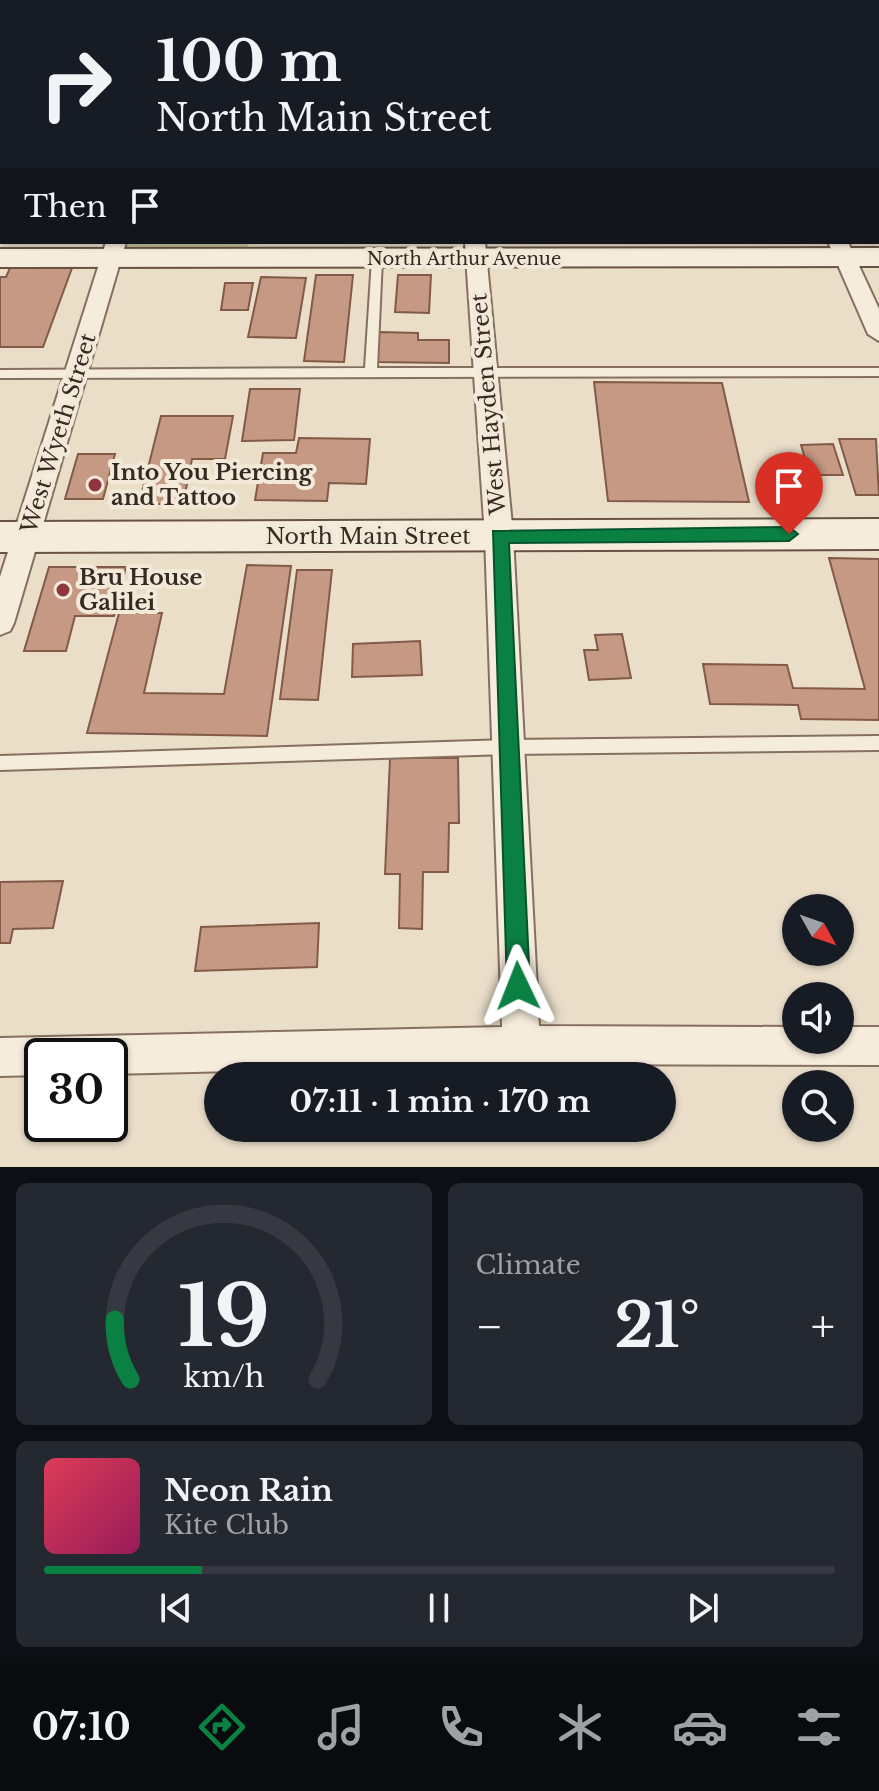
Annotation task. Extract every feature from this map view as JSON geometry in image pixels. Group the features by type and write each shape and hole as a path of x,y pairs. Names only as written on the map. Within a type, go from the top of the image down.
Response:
{"main road":[{"name":"North Arthur Avenue","path":"0,258 113,251 377,259 475,251 842,249 879,257"},
{"name":"North Main Street","path":"13,537 879,534"}],"street":[{"path":"842,249 879,334"},
{"name":"West Wyeth Street","path":"0,623 13,537 76,374 113,251"},
{"name":"West Hayden Street","path":"475,251 499,536 521,1045"},
{"path":"128,1054 521,1045 879,1046"},
{"path":"0,1057 24,1056"}],"lane":[{"path":"371,372 377,259"},
{"path":"0,374 485,370 879,372"},
{"path":"0,763 508,747 879,743"}],"green space":[{"path":"115,244 249,244 246,259 110,260"}],"building":[{"path":"10,268 72,268 43,347 0,347 0,277 6,277"},
{"path":"316,275 353,275 344,362 304,361"},
{"path":"398,275 431,275 429,313 395,312"},
{"path":"261,277 306,278 296,338 248,337"},
{"path":"225,283 253,283 248,310 221,310"},
{"path":"379,332 418,333 418,340 449,340 449,363 376,362"},
{"path":"594,382 722,383 749,502 608,501"},
{"path":"250,389 300,389 294,440 242,441"},
{"path":"161,416 233,416 225,459 192,459 183,504 139,504"},
{"path":"299,438 370,439 366,484 329,483 327,501 255,500 263,453 296,453"},
{"path":"839,439 876,439 879,495 856,495"},
{"path":"833,444 843,475 810,475 801,445"},
{"path":"78,454 115,454 103,499 65,499"},
{"path":"829,558 879,559 879,720 801,719 798,705 710,704 703,664 787,665 793,688 865,689"},
{"path":"247,565 291,566 267,736 87,733 119,613 162,613 144,693 224,694"},
{"path":"49,567 126,567 114,616 75,616 66,651 24,651"},
{"path":"297,570 332,570 318,700 280,699"},
{"path":"622,634 631,678 589,680 584,650 598,650 595,635"},
{"path":"420,641 422,675 352,677 353,644"},
{"path":"390,758 458,758 459,823 449,823 448,872 423,872 422,929 399,928 400,874 385,874"},
{"path":"63,881 53,928 13,929 10,943 0,943 0,882"},
{"path":"319,923 317,967 195,971 201,927"}],"place":[{"name":"Into You Piercing and Tattoo","path":"95,485"},
{"name":"Bru House Galilei","path":"63,590"}],"route":[{"path":"518,986 499,536 789,534"}]}
